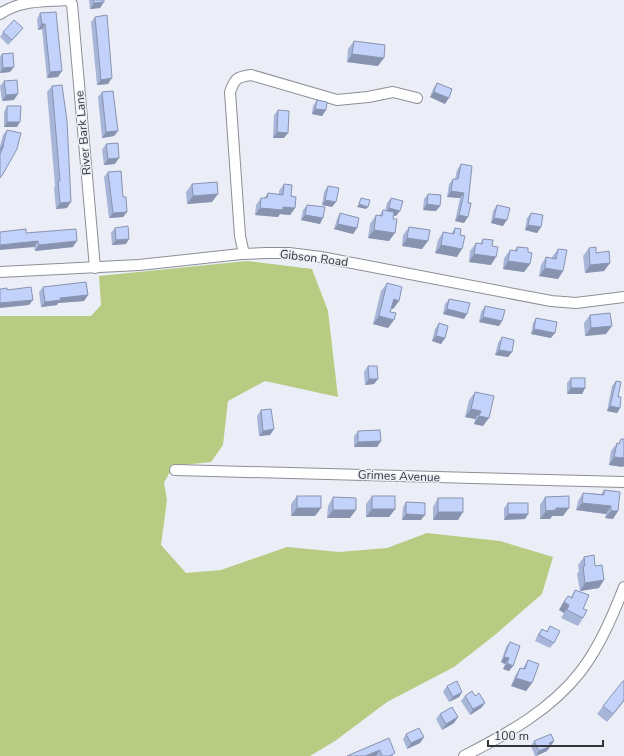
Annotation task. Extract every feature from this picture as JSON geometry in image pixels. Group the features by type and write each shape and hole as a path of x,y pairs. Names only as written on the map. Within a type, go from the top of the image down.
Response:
{"street":[{"name":"River Bark Lane","path":"0,14 15,5 25,3 67,0 72,4 95,268"},
{"path":"244,254 240,236 230,92 234,82 240,77 251,75 337,100 368,97 393,92 417,98"},
{"name":"Gibson Road","path":"0,272 95,268 244,254 289,253 321,257 551,302 576,303 624,297"},
{"name":"Grimes Avenue","path":"175,470 624,482"},
{"path":"464,756 525,722 549,704 572,682 589,660 624,587"}],"green space":[{"path":"247,261 312,269 328,311 338,397 265,381 228,401 223,445 211,462 173,466 164,483 167,500 161,545 186,573 221,570 287,547 339,552 387,548 427,533 500,541 553,557 542,594 496,634 454,667 387,702 335,741 310,756 0,756 0,316 91,316 101,305 99,276"}],"building":[{"path":"93,0 104,0 104,2 94,3"},
{"path":"56,12 62,71 50,72 45,24 42,24 40,13"},
{"path":"107,15 112,78 101,80 95,17"},
{"path":"14,20 23,28 12,40 3,32"},
{"path":"354,41 385,45 384,58 352,54"},
{"path":"13,53 14,67 3,68 2,54"},
{"path":"17,80 18,94 6,95 4,81"},
{"path":"437,83 452,89 449,98 434,92"},
{"path":"62,85 67,121 71,202 60,203 58,181 60,181 52,86"},
{"path":"113,91 118,131 106,132 102,92"},
{"path":"317,100 327,102 326,110 315,109"},
{"path":"7,106 21,106 20,122 7,122"},
{"path":"278,110 289,111 288,133 277,132"},
{"path":"7,130 21,133 17,149 0,178 0,154 4,145"},
{"path":"118,143 119,158 108,159 106,144"},
{"path":"461,164 472,166 468,203 471,203 468,217 459,215 464,193 451,191 453,179 458,179"},
{"path":"121,171 123,197 126,197 127,212 113,213 108,172"},
{"path":"217,182 218,194 193,196 192,184"},
{"path":"284,184 292,185 291,196 296,197 295,208 283,207 283,210 260,208 261,198 267,198 268,193 283,195"},
{"path":"328,186 339,188 336,202 325,200"},
{"path":"428,194 441,195 440,206 427,204"},
{"path":"361,198 370,200 368,207 359,204"},
{"path":"391,198 403,201 400,211 389,208"},
{"path":"307,205 325,207 323,218 305,215"},
{"path":"497,205 510,208 507,220 494,218"},
{"path":"383,210 394,212 393,219 397,219 395,233 374,230 376,215 382,216"},
{"path":"340,213 359,218 357,228 338,224"},
{"path":"531,213 543,215 541,227 528,225"},
{"path":"128,226 129,239 116,240 115,228"},
{"path":"409,227 430,230 428,241 407,238"},
{"path":"455,228 461,229 460,235 465,236 462,249 441,245 443,232 454,234"},
{"path":"26,229 26,233 76,229 77,241 39,245 38,241 0,245 0,232"},
{"path":"483,239 493,240 492,246 498,247 496,257 474,254 476,243 482,244"},
{"path":"517,247 528,248 528,252 532,253 530,264 508,261 510,250 517,251"},
{"path":"596,247 596,253 609,251 610,263 590,265 589,248"},
{"path":"558,249 567,250 563,271 545,268 546,257 556,259"},
{"path":"86,282 88,295 60,298 61,300 45,302 43,287"},
{"path":"387,283 402,287 399,301 394,299 390,312 396,313 394,320 379,316"},
{"path":"31,287 33,300 0,303 0,289 7,288 7,290"},
{"path":"449,299 470,303 467,314 447,309"},
{"path":"485,306 505,310 502,321 483,317"},
{"path":"610,313 612,326 591,328 590,315"},
{"path":"536,318 557,322 555,333 534,329"},
{"path":"439,323 448,326 445,338 436,336"},
{"path":"502,337 514,340 512,352 499,350"},
{"path":"368,366 377,366 378,379 369,379"},
{"path":"571,378 585,378 585,388 571,388"},
{"path":"616,381 621,382 618,397 621,397 620,408 610,406"},
{"path":"475,392 494,396 489,418 479,416 481,411 471,409"},
{"path":"271,409 274,429 263,431 261,410"},
{"path":"380,430 381,441 358,442 358,431"},
{"path":"621,439 624,439 624,458 614,457 617,443 619,444"},
{"path":"604,490 620,492 618,511 611,511 611,506 582,503 583,493 604,495"},
{"path":"297,496 321,496 321,508 297,508"},
{"path":"372,496 395,496 395,509 372,509"},
{"path":"569,496 569,508 556,508 556,510 546,511 545,497"},
{"path":"333,497 356,498 356,510 333,510"},
{"path":"438,498 463,498 463,512 438,512"},
{"path":"406,502 425,503 425,515 406,514"},
{"path":"508,503 528,503 528,514 508,514"},
{"path":"594,555 595,566 602,565 604,580 585,583 583,566 585,566 584,557"},
{"path":"575,590 589,595 583,609 587,610 583,618 567,610 569,605 564,602 568,596 572,598"},
{"path":"550,626 560,631 554,643 539,635 542,629 547,632"},
{"path":"510,642 520,646 513,666 507,663 509,658 504,657"},
{"path":"528,660 539,664 532,683 516,678 520,668 525,669"},
{"path":"457,681 462,692 453,697 447,686"},
{"path":"623,681 624,700 613,714 603,706"},
{"path":"472,691 475,696 479,693 485,703 473,709 465,696"},
{"path":"452,707 458,717 446,724 440,714"},
{"path":"419,728 424,737 411,743 406,734"},
{"path":"551,734 554,741 549,743 551,746 539,751 534,741"},
{"path":"389,738 395,753 389,756 382,756 380,750 365,756 347,756"}]}
